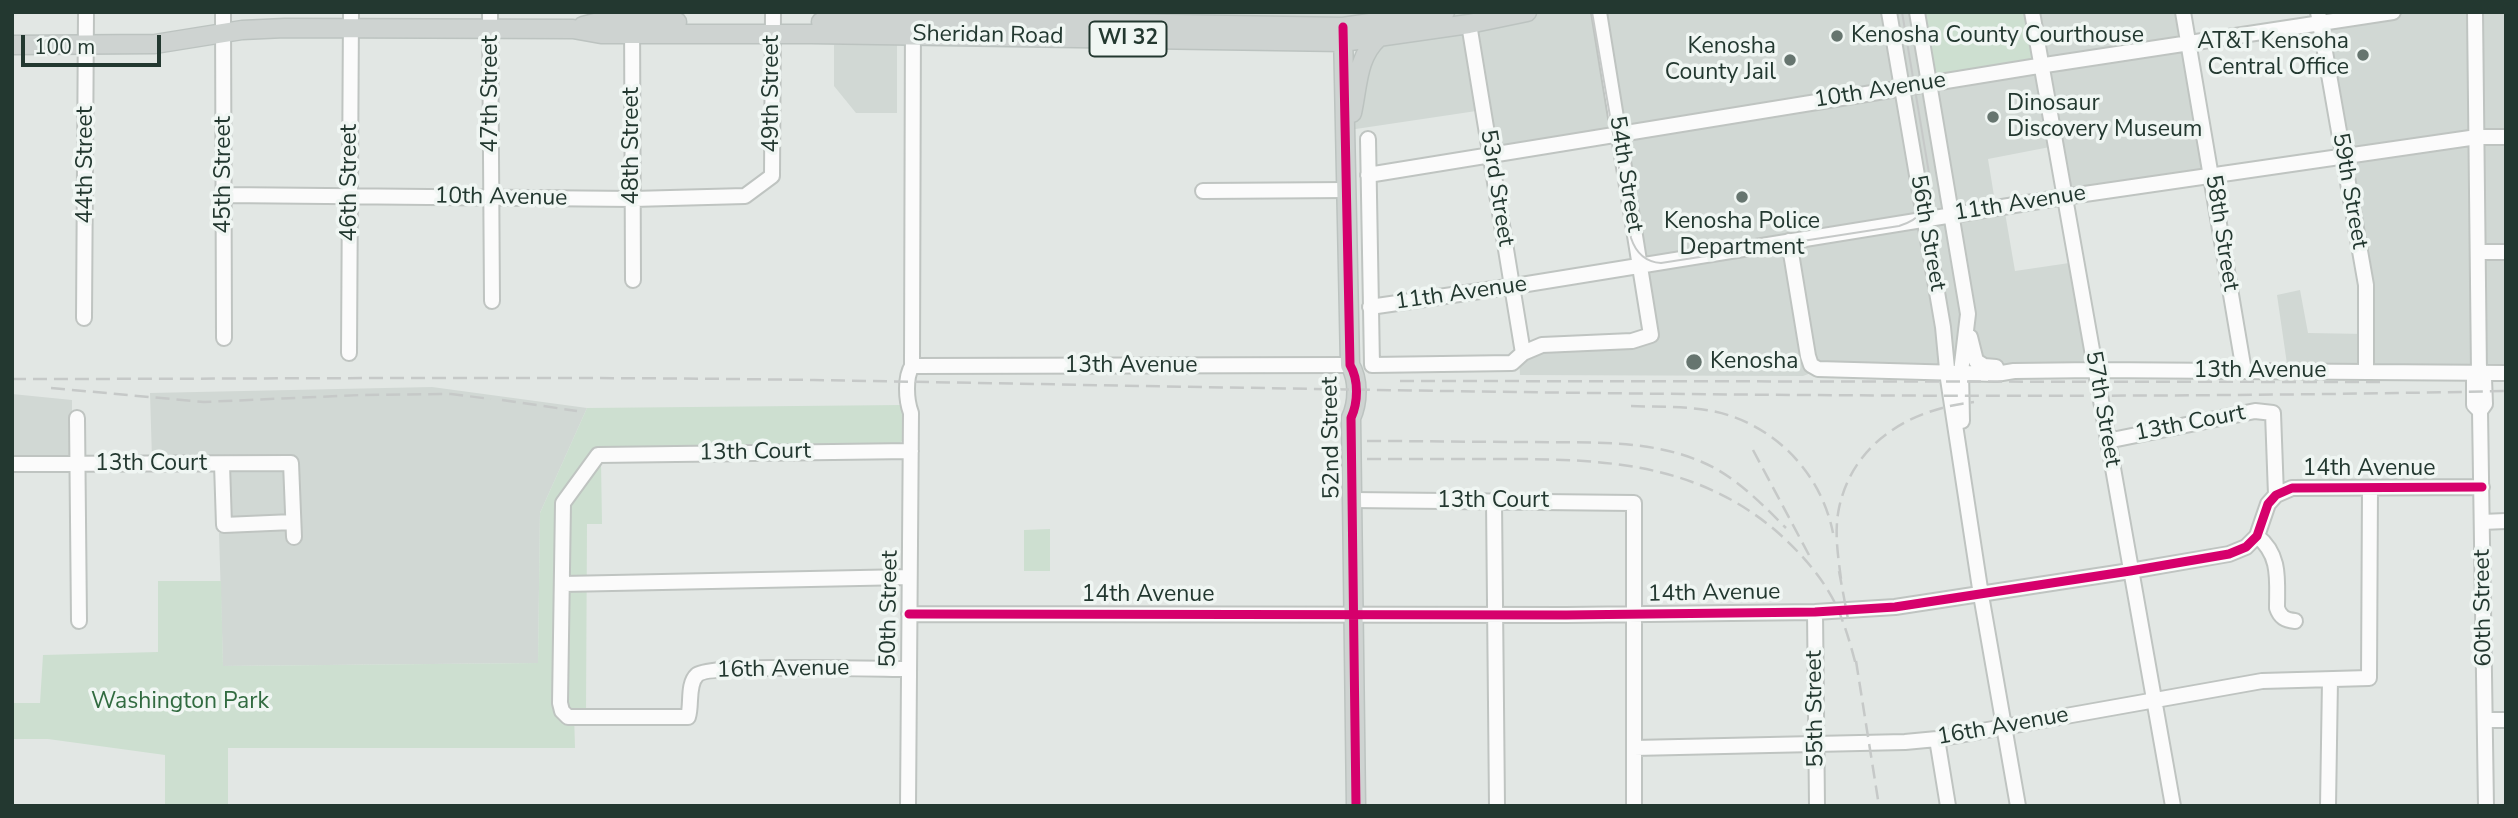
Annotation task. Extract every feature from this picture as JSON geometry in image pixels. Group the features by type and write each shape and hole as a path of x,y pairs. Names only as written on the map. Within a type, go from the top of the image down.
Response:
{"main road":[{"name":"Sheridan Road","path":"12,45 155,44 223,32 351,20 491,20 573,29 599,22 1343,27 1445,12"},
{"name":"Sheridan Road","path":"1343,27 1378,38 1527,12"},
{"name":"52nd Street","path":"1343,27 1350,365 1344,374 1344,397 1345,408 1351,418 1356,806"},
{"path":"1346,144 1363,59 1367,49 1378,38"}],"street":[{"name":"44th Street","path":"84,318 86,12"},
{"name":"45th Street","path":"223,12 224,338"},
{"name":"54th Street","path":"1523,353 1542,345 1632,341 1651,335 1599,12"},
{"name":"56th Street","path":"1889,12 1923,220 1954,371 1961,454 1981,594 2018,806"},
{"name":"56th Street","path":"1917,12 1968,325 1954,371"},
{"name":"57th Street","path":"2032,12 2173,806"},
{"name":"58th Street","path":"2183,12 2244,371"},
{"name":"10th Avenue","path":"1368,175 1929,83 2189,44 2319,18 2393,12"},
{"name":"60th Street","path":"2475,12 2479,373 2474,379 2474,405 2480,411 2486,806"},
{"name":"59th Street","path":"2319,18 2366,285 2366,372"},
{"name":"46th Street","path":"349,353 351,20"},
{"name":"47th Street","path":"491,20 492,301"},
{"name":"48th Street","path":"632,23 633,280"},
{"name":"50th Street","path":"908,806 911,412 916,405 916,372 912,366 913,23"},
{"name":"49th Street","path":"772,176 773,24"},
{"name":"53rd Street","path":"1469,24 1523,353"},
{"name":"11th Avenue","path":"1370,307 2064,197 2477,137 2506,137"},
{"path":"1368,139 1372,365 1512,363 1523,353"},
{"name":"10th Avenue","path":"224,195 633,199 744,196 772,176"},
{"path":"1203,191 1347,190"},
{"name":"13th Avenue","path":"1788,241 1808,356 1812,366 1822,369 1998,374 2014,371 2095,370 2506,373"},
{"path":"2478,252 2506,252"},
{"name":"13th Avenue","path":"1968,325 1973,353 1978,362 2014,371"},
{"name":"13th Avenue","path":"912,366 1350,365"},
{"name":"13th Court","path":"2108,441 2255,411 2273,413 2276,495"},
{"path":"77,418 79,621"},
{"name":"13th Court","path":"563,584 563,503 598,455 911,451"},
{"name":"13th Court","path":"12,464 291,463 293,522"},
{"path":"222,464 223,525 293,522 294,537"},
{"name":"14th Avenue","path":"909,614 1494,615 1815,612 1895,607 2130,572 2230,554 2246,547 2257,536 2268,504 2276,495 2292,488 2482,487"},
{"name":"16th Avenue","path":"1634,748 1937,739 2262,681 2369,678 2370,488"},
{"name":"13th Court","path":"1352,500 1634,503 1634,614"},
{"path":"1494,501 1497,806"},
{"path":"2482,523 2506,522"},
{"path":"2257,536 2267,545 2276,560 2279,614 2287,620 2295,621"},
{"path":"563,584 909,578"},
{"name":"16th Avenue","path":"563,584 560,703 562,711 568,717 688,717 692,685 697,675 704,671 908,669"},
{"name":"55th Street","path":"1815,612 1817,806"},
{"path":"1634,614 1634,806"},
{"path":"2328,806 2330,680"},
{"path":"2486,720 2506,720"},
{"path":"1937,739 1948,806"}],"shaded area":[{"path":"1151,12 2183,12 2213,176 2064,197 2055,146 1988,159 1996,208 2004,207 2015,271 2076,262 2095,370 1811,373 1803,376 1520,375 1519,359 1523,353 1651,335 1618,133 1491,154 1483,110 1349,130 1367,49 1145,24"},
{"path":"2319,12 2506,12 2506,369 2288,371 2277,295 2300,290 2308,333 2366,334 2366,285"},
{"path":"834,45 897,45 897,113 856,113 834,86"},
{"path":"432,387 587,408 540,513 538,663 223,666 219,533 229,532 227,459 152,459 150,393"},
{"path":"12,394 72,400 72,458 12,460"}],"green space":[{"path":"1924,12 2026,12 2033,56 2028,63 1942,76 1934,71"},
{"name":"Washington Park","path":"902,405 903,440 897,446 601,461 602,524 587,524 586,712 574,713 575,748 228,748 228,806 165,806 165,755 48,739 12,739 12,703 40,703 43,655 158,652 158,581 221,581 223,666 538,663 540,513 587,408"},
{"path":"1050,529 1050,571 1024,571 1024,530"}],"tram line":[{"path":"1592,12 1631,238 1642,256 1661,263 1899,226 1918,216 1929,200 1931,185 1902,12"}],"railway":[{"path":"12,379 714,379 1872,395 2083,396 2506,391"},
{"path":"1400,381 2383,382"},
{"path":"51,388 204,402 451,394 491,399"},
{"path":"502,400 577,411"},
{"path":"1841,579 1837,544 1839,508 1846,485 1857,465 1871,447 1907,421 1928,412 1974,402"},
{"path":"1631,406 1682,407 1712,411 1755,427 1774,439 1806,471 1818,490 1833,533"},
{"path":"1367,441 1598,443 1661,449 1702,462 1726,475 1786,528"},
{"path":"1753,450 1810,557"},
{"path":"1367,459 1542,459 1613,464 1648,469 1713,491 1745,508 1775,530 1808,564 1835,603 1857,669"},
{"path":"1839,571 1848,619"},
{"path":"1856,661 1879,806"}],"cycle path":[{"path":"1343,27 1350,365 1355,377 1356,392 1351,418 1356,806"},
{"path":"909,614 1566,615 1815,612 1895,607 2229,554 2246,547 2257,536 2268,504 2276,495 2292,488 2482,487"}],"place":[{"name":"Kenosha County Courthouse","path":"1837,36"},
{"name":"AT&T Kensoha Central Office","path":"2363,55"},
{"name":"Kenosha County Jail","path":"1790,60"},
{"name":"Dinosaur Discovery Museum","path":"1993,117"},
{"name":"Kenosha Police Department","path":"1742,197"},
{"name":"Kenosha","path":"1694,362"}]}
